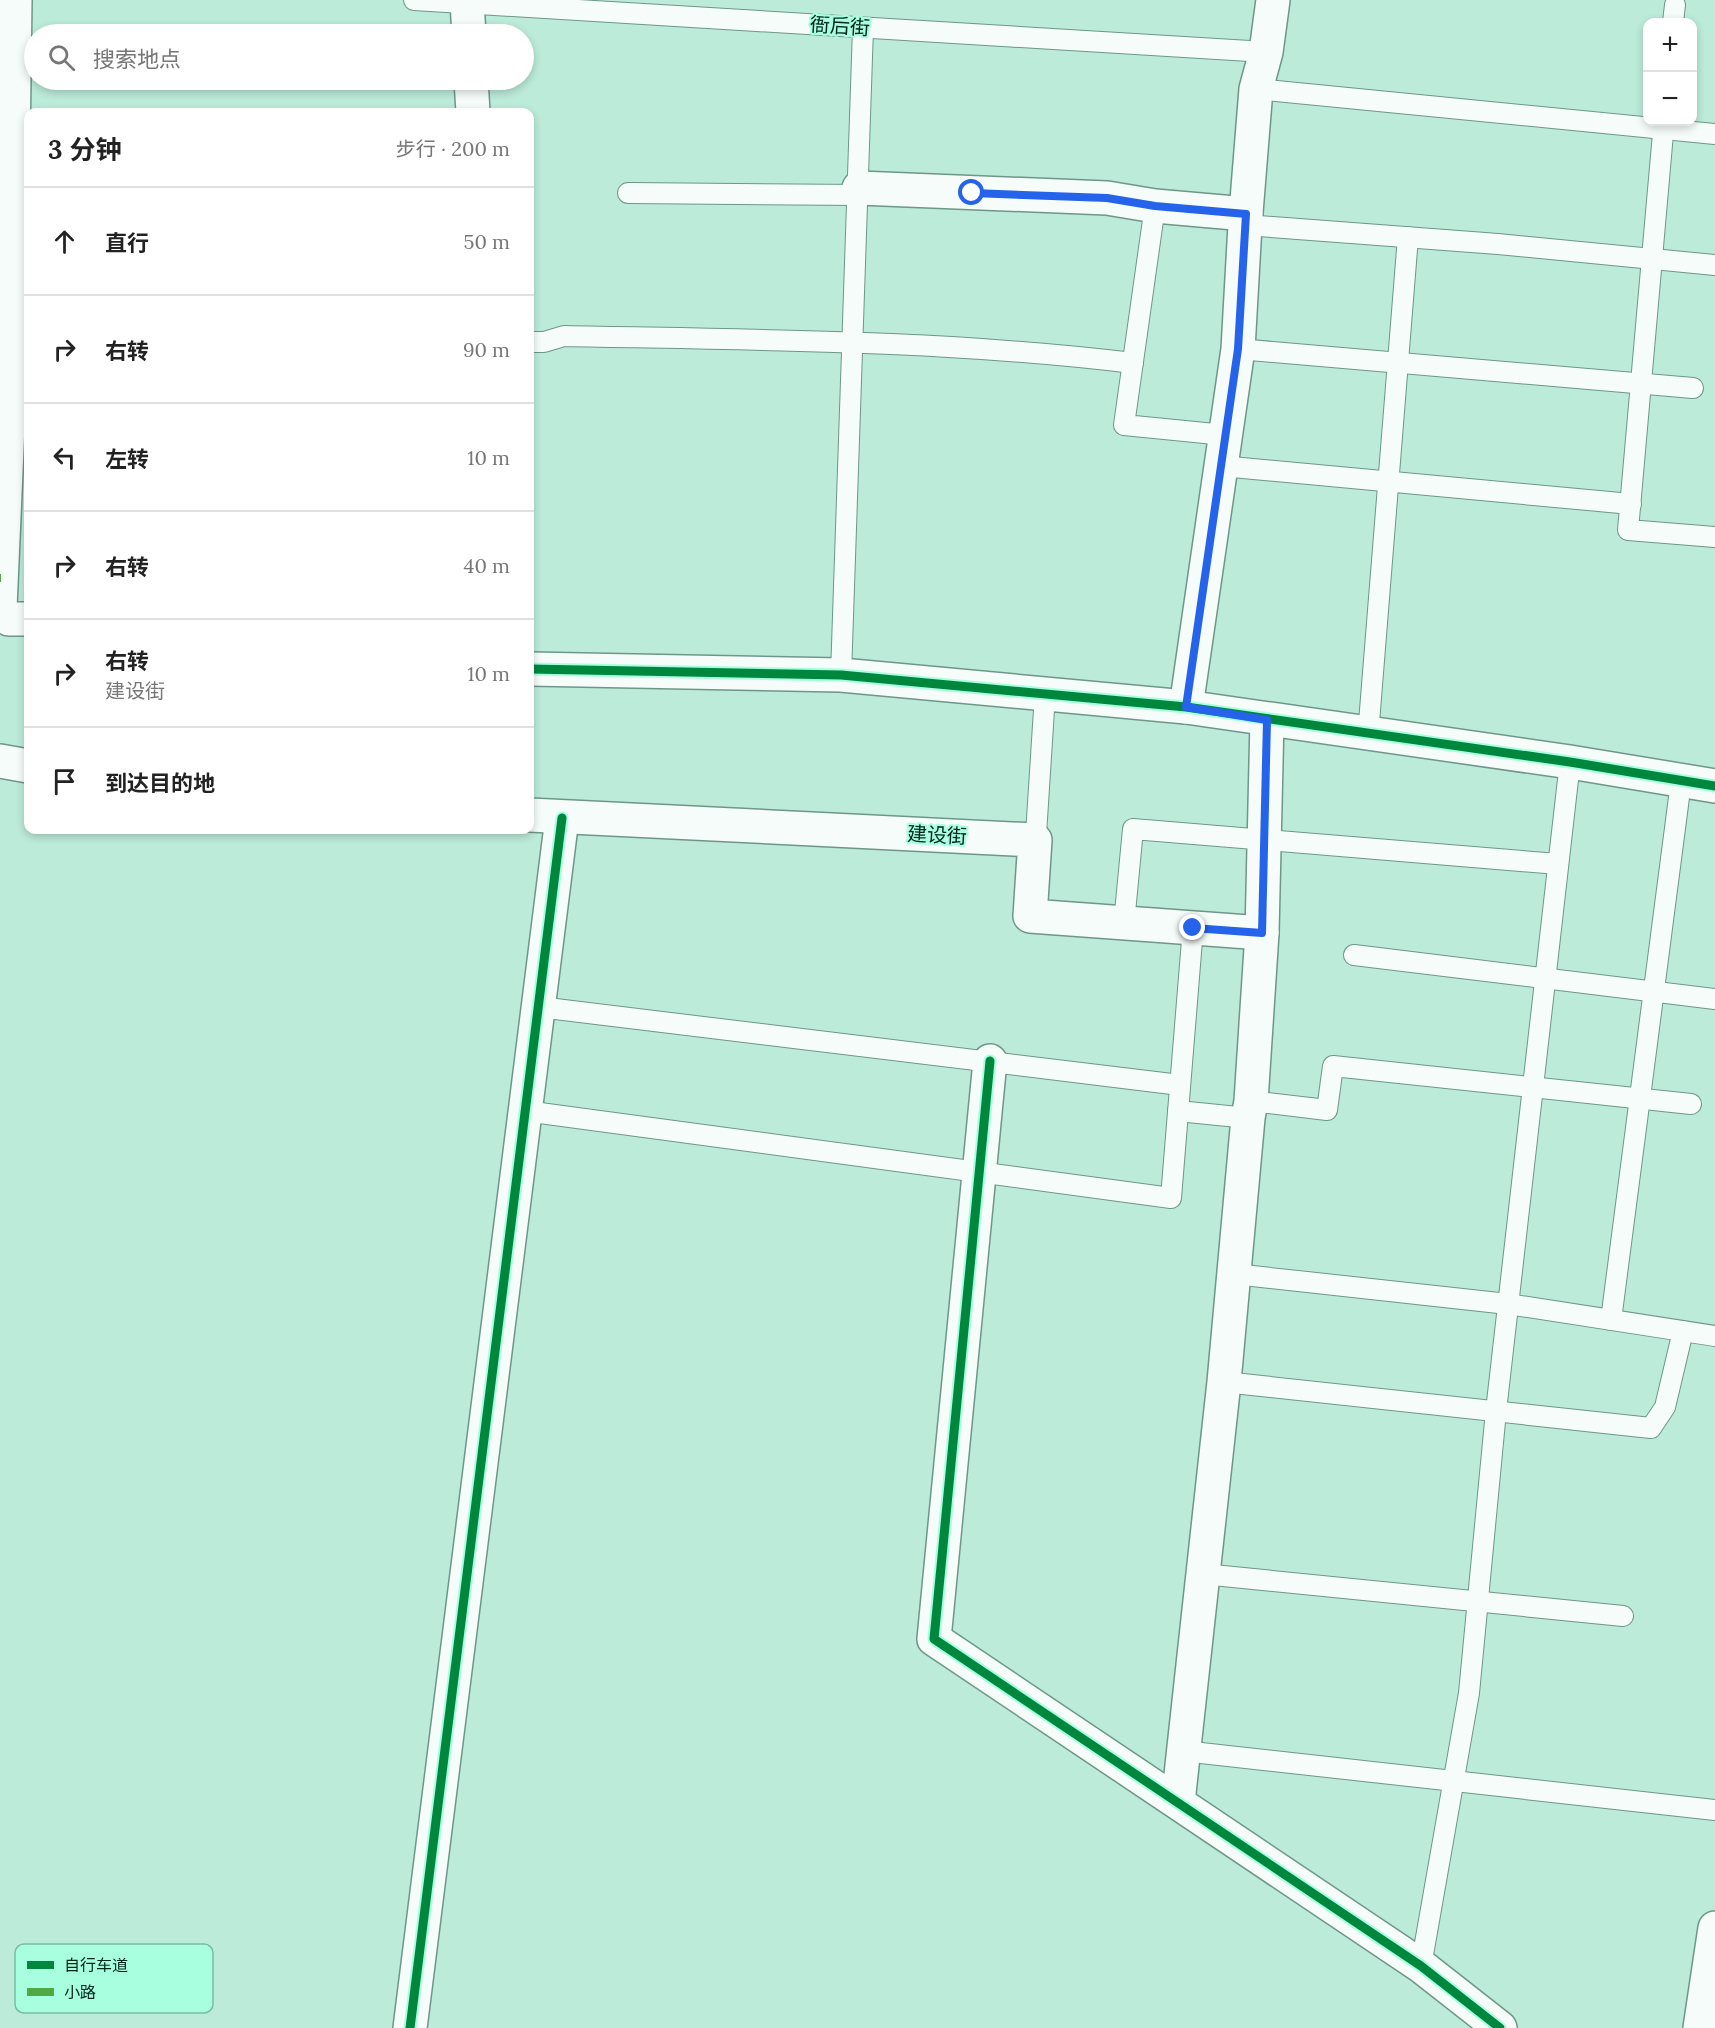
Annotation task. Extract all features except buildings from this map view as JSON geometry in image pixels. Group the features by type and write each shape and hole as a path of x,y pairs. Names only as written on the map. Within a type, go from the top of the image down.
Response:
{"street":[{"path":"15,0 20,172 0,608 9,619 24,619"},
{"path":"1186,707 1238,349 1245,220 1256,89 1266,52 1274,0"},
{"path":"472,90 473,108"},
{"path":"859,191 1107,198 1245,220"},
{"path":"534,669 841,675 1186,707 1368,735 1570,762 1715,786"},
{"path":"1178,1802 1224,1382 1250,1110 1262,933 1267,720"},
{"path":"0,761 24,765"},
{"name":"建设街","path":"534,815 1035,840"},
{"path":"410,2028 562,818"},
{"path":"1030,916 1262,933"},
{"path":"990,1061 934,1639 1421,1966 1500,2028"},
{"path":"1700,2028 1715,1928"}],"lane":[{"name":"衙后街","path":"414,0 468,19 863,28 1266,52"},
{"path":"841,675 863,28"},
{"path":"1256,89 1643,123"},
{"path":"1664,126 1628,530 1715,537"},
{"path":"1670,126 1715,134"},
{"path":"628,193 859,191"},
{"path":"1155,206 1124,425 1223,451 1388,481 1631,504"},
{"path":"1245,220 1715,265"},
{"path":"1368,735 1408,237"},
{"path":"534,342 544,342 564,336 853,343 1056,353 1133,363"},
{"path":"1238,349 1694,388"},
{"path":"1030,916 1045,694"},
{"path":"1421,1966 1469,1693 1496,1411 1570,762"},
{"path":"1611,1320 1681,782"},
{"path":"1124,923 1133,829 1558,864"},
{"path":"525,1111 1172,1198 1193,928"},
{"path":"1354,955 1715,999"},
{"path":"538,1007 1180,1084"},
{"path":"1178,1111 1327,1110 1333,1066 1691,1104"},
{"path":"1234,1274 1508,1304 1715,1336"},
{"path":"1224,1382 1651,1428 1665,1407 1683,1331"},
{"path":"1203,1574 1623,1616"},
{"path":"1184,1751 1715,1810"}],"cycle path":[{"path":"534,669 841,675 1186,707 1570,762 1715,786"},
{"path":"410,2028 562,818"},
{"path":"990,1061 934,1639 1421,1966 1500,2028"}],"route":[{"path":"972,193 1107,198 1155,206 1246,214 1238,349 1186,707 1267,720 1262,933 1193,928"}]}
